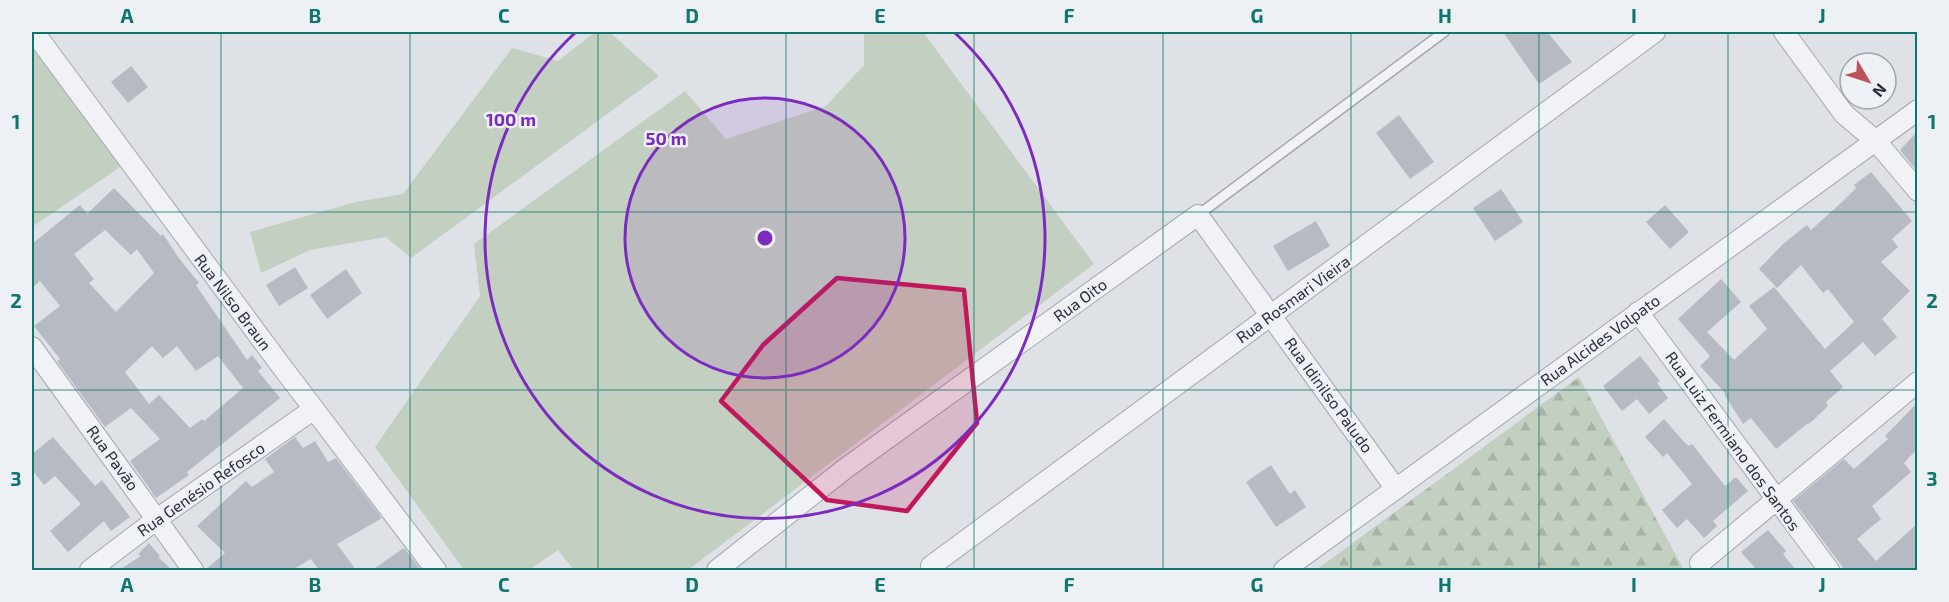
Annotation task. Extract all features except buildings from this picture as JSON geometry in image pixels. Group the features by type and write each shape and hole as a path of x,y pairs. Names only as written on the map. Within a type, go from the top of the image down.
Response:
{"street":[{"name":"Rua Nilso Braun","path":"34,32 436,570"},
{"name":"Rua Rosmari Vieira","path":"931,566 1655,32"},
{"path":"1784,32 1844,114 1876,141 1917,191"},
{"name":"Rua Alcides Volpato","path":"1284,570 1917,110"},
{"name":"Rua Idinilso Paludo","path":"1198,214 1396,489"},
{"name":"Rua Oito","path":"717,570 846,468 1198,214"},
{"name":"Rua Luiz Fermiano dos Santos","path":"1638,312 1829,570"},
{"name":"Rua Pavão","path":"32,347 193,570"},
{"path":"1700,563 1917,382"},
{"name":"Rua Genésio Refosco","path":"90,570 157,519 314,409"}],"lane":[{"name":"Rua Oito","path":"1198,214 1444,32"}],"highlighted area":[{"path":"837,278 964,290 977,423 907,511 827,500 721,401 763,345"}],"green space":[{"path":"595,32 609,32 659,76 411,258 386,237 310,250 261,273 250,232 356,202 403,194 512,48 558,61"},
{"path":"864,32 923,32 1094,264 688,570 574,570 558,550 529,570 464,570 375,447 480,296 474,244 685,91 726,139 826,106 864,65"},
{"path":"32,49 129,161 32,227"},
{"path":"1579,377 1684,570 1316,570"}]}
